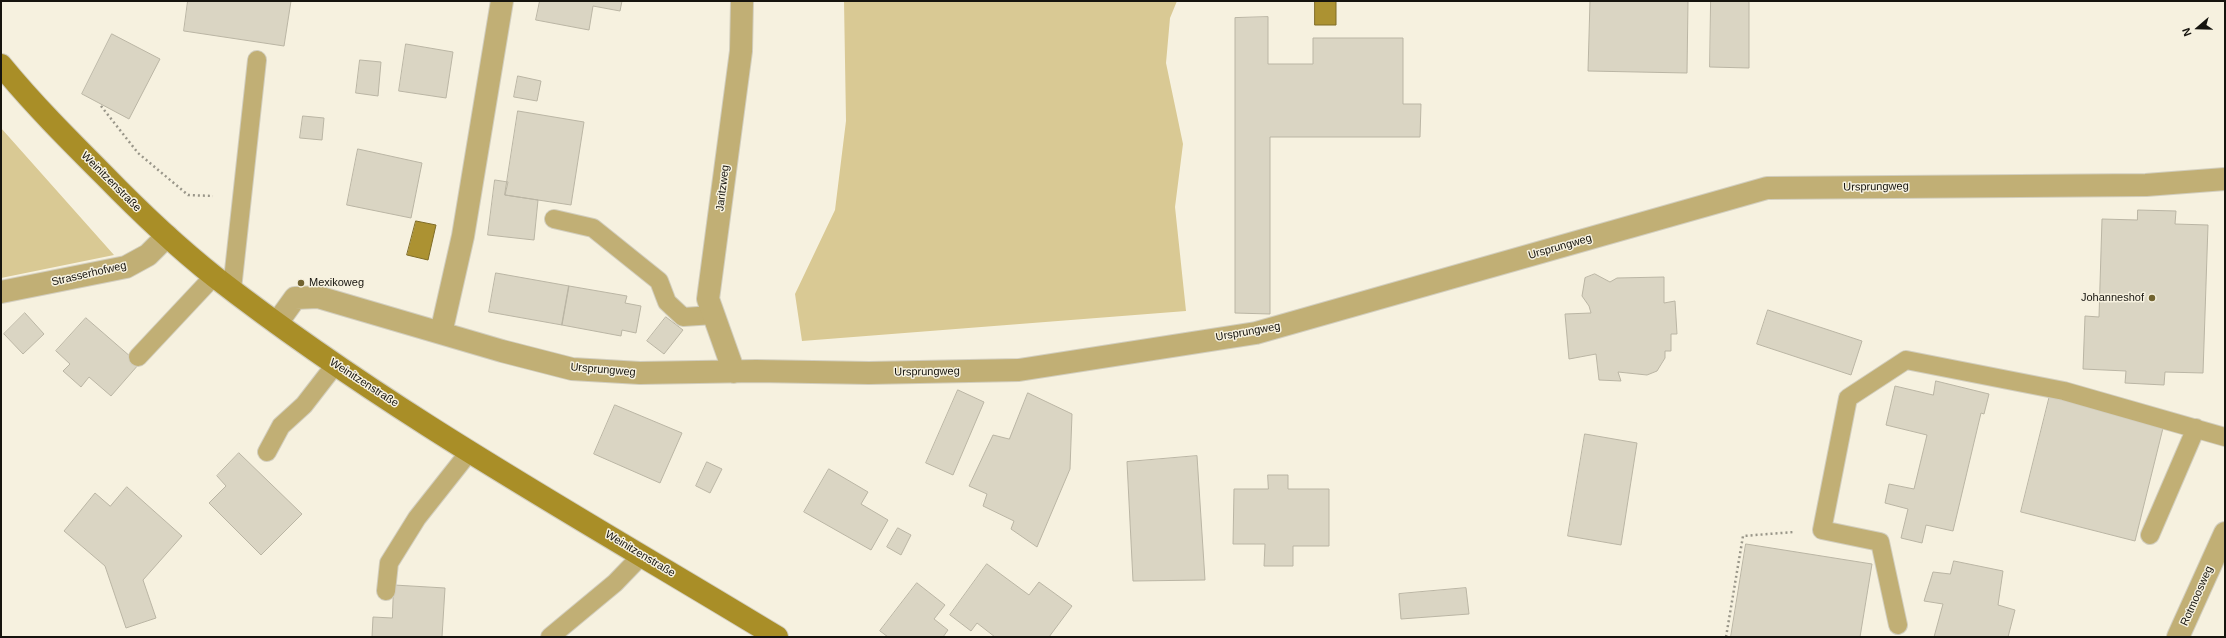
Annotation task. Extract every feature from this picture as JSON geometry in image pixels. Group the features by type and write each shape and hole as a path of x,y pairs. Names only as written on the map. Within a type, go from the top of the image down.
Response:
{"main road":[{"name":"Weinitzenstraße","path":"1,65 36,107 167,236 214,276 277,323 335,365 470,451 777,637"}],"street":[{"path":"441,333 463,236 502,1"},
{"name":"Jaritzweg","path":"734,372 708,298 741,51 742,1"},
{"name":"Ursprungweg","path":"277,323 295,298 318,297 502,352 572,369 640,373 756,371 869,373 1019,370 1256,333 1767,188 2146,185 2225,178"},
{"name":"Strasserhofweg","path":"1,292 126,267 148,255 167,236"},
{"name":"Rotmoosweg","path":"2178,637 2225,532"}],"lane":[{"path":"232,289 257,60"},
{"path":"554,219 593,228 659,281 667,302 682,317 714,315"},
{"path":"138,357 214,276"},
{"path":"1898,625 1880,542 1822,530 1848,398 1906,360 2064,391 2225,437"},
{"path":"267,452 281,426 304,405 335,365"},
{"path":"2150,535 2196,428"},
{"path":"386,591 389,563 417,518 470,451"},
{"path":"550,637 615,583 642,555"}],"path":[{"path":"101,106 138,153 188,195 242,197"},
{"path":"1726,637 1743,536 1822,530"}],"shaded area":[{"path":"844,1 1177,1 1170,18 1166,63 1183,144 1175,207 1186,311 802,341 795,294 835,210 846,121"},
{"path":"1315,1 1336,1 1336,25 1315,25"},
{"path":"1,128 114,255 1,278"},
{"path":"416,221 436,225 428,260 407,255"}],"building":[{"path":"188,1 291,1 284,46 184,31"},
{"path":"540,1 622,1 620,11 593,6 589,30 536,20"},
{"path":"1590,1 1688,1 1687,73 1588,71"},
{"path":"1711,1 1749,1 1749,68 1710,67"},
{"path":"1268,17 1268,64 1313,64 1313,38 1403,38 1403,104 1421,104 1420,137 1270,137 1270,314 1235,313 1235,18"},
{"path":"112,34 160,59 129,119 82,94"},
{"path":"406,44 453,52 446,98 399,91"},
{"path":"360,60 381,62 378,96 356,93"},
{"path":"518,76 541,81 537,101 514,97"},
{"path":"518,111 584,122 571,205 505,195"},
{"path":"303,116 324,118 322,140 300,138"},
{"path":"358,149 422,163 411,218 347,205"},
{"path":"495,180 508,182 505,195 538,200 534,240 488,235"},
{"name":"Johanneshof","path":"2138,210 2176,211 2175,224 2208,225 2203,373 2165,372 2164,385 2125,383 2126,371 2083,369 2085,316 2099,317 2102,219 2137,220"},
{"path":"496,273 569,286 562,325 489,312"},
{"path":"1595,274 1610,282 1617,278 1664,277 1664,303 1675,301 1677,334 1671,334 1671,351 1665,351 1665,358 1657,371 1647,375 1618,372 1621,381 1599,380 1596,354 1569,359 1565,314 1591,313 1589,306 1582,296 1585,278"},
{"path":"569,286 627,296 625,303 641,306 636,333 622,330 621,336 562,325"},
{"path":"1768,310 1862,341 1851,375 1757,344"},
{"path":"25,313 44,334 23,354 4,334"},
{"path":"666,317 683,330 664,354 647,341"},
{"path":"86,318 139,364 111,396 89,377 81,387 63,371 70,364 56,351"},
{"path":"1936,381 1989,394 1984,414 1981,413 1953,531 1926,525 1922,543 1901,538 1908,509 1885,503 1889,484 1914,489 1927,435 1886,425 1895,386 1933,395"},
{"path":"958,390 984,402 953,475 926,463"},
{"path":"1028,393 1072,414 1070,469 1037,547 1011,529 1014,521 983,506 987,494 969,486 993,435 1009,439"},
{"path":"2050,395 2164,424 2135,541 2021,512"},
{"path":"615,405 682,433 660,483 594,454"},
{"path":"1585,434 1637,443 1621,545 1568,536"},
{"path":"239,453 302,514 261,555 209,503 226,486 217,476"},
{"path":"1197,456 1205,580 1133,581 1127,462"},
{"path":"707,462 722,469 710,493 696,486"},
{"path":"829,469 868,492 861,504 888,520 871,550 804,512"},
{"path":"1268,475 1288,475 1288,489 1329,489 1329,546 1293,546 1293,566 1264,566 1265,544 1233,544 1234,489 1268,489"},
{"path":"127,487 182,536 143,580 156,618 126,628 105,566 64,531 95,493 110,506"},
{"path":"898,528 911,535 901,555 887,547"},
{"path":"1746,544 1872,564 1860,637 1731,637"},
{"path":"1954,561 2003,571 1998,605 2015,610 2008,637 1934,637 1943,604 1924,601 1933,572 1950,574"},
{"path":"987,564 1029,595 1039,582 1072,606 1049,637 995,637 977,623 971,631 950,615"},
{"path":"917,583 945,605 934,619 948,630 943,637 888,637 880,631"},
{"path":"394,585 445,588 442,637 372,637 373,617 392,618"},
{"path":"1466,588 1469,614 1401,619 1399,594"}],"place":[{"name":"Mexikoweg","path":"301,283"},
{"name":"Johanneshof","path":"2152,298"}]}
